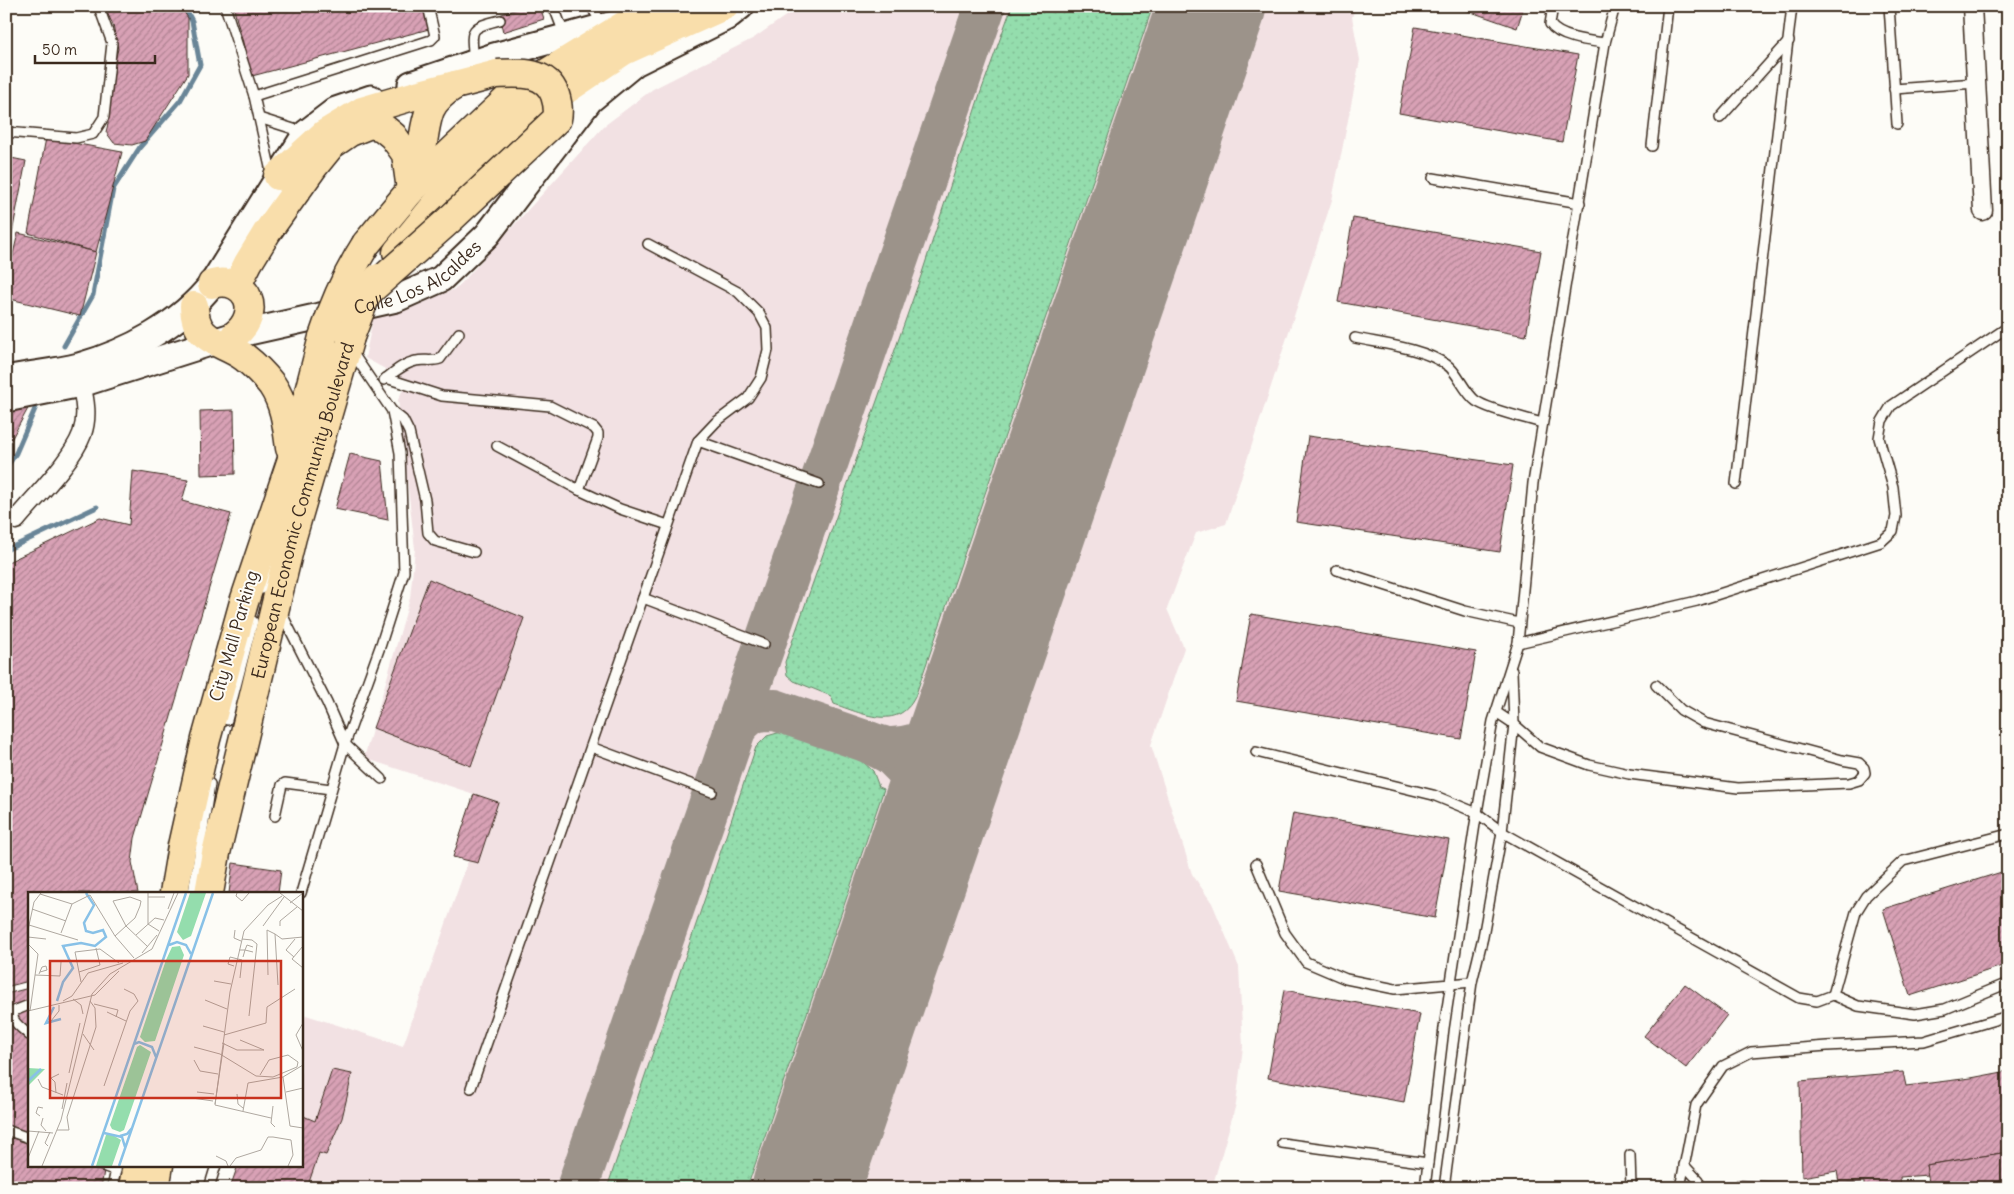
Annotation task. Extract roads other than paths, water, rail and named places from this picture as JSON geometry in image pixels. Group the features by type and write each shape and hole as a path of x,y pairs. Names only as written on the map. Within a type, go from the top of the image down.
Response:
{"main road":[{"name":"European Economic Community Boulevard","path":"209,892 263,604 292,537 340,340 334,304 348,273 366,244 415,186 513,94 636,18 663,6"},
{"name":"European Economic Community Boulevard","path":"174,892 182,846 206,740 244,602 291,462 340,340 357,314 367,293 397,252 446,192 529,115 624,50 724,6"},
{"name":"Calle Los Alcaldes","path":"6,399 81,384 225,339 396,299 441,279 487,235 590,100 635,63 727,17 741,6"},
{"path":"6,379 78,366 120,351 166,326 224,285 248,263 306,133 336,110 485,68 565,36 598,16 636,18"},
{"path":"367,293 448,222 557,119 559,111 554,92 543,79 533,74 485,68 456,84 440,95 430,109 415,186"},
{"path":"279,191 324,134 362,111 456,84"},
{"path":"279,191 314,166 332,145 350,132 370,124 382,127 401,145 406,154 415,186"},
{"path":"224,285 247,296 250,310 246,325 225,339"},
{"path":"194,306 194,318 198,328 206,336 225,339 272,386 286,415 291,462"},
{"path":"155,1188 160,1166"}],"street":[{"path":"1972,6 1983,211"},
{"path":"16,520 68,458 82,433 86,405 81,384"}],"lane":[{"path":"225,6 254,96 279,191"},
{"path":"254,96 431,40 434,36 428,6"},
{"path":"546,6 555,10 565,36"},
{"path":"1553,6 1550,24 1553,30 1582,40 1605,43"},
{"path":"1425,1188 1450,985 1477,813 1496,712 1518,643 1533,483 1542,422 1566,272 1580,204 1605,43 1616,6"},
{"path":"1652,146 1668,6"},
{"path":"1736,484 1790,41 1792,6"},
{"path":"1888,6 1896,124"},
{"path":"6,132 76,138 93,134 104,117 112,43 100,10"},
{"path":"485,68 472,37 479,25 500,20"},
{"path":"1720,118 1790,41"},
{"path":"1894,90 1976,83"},
{"path":"259,118 306,133"},
{"path":"1433,178 1580,204"},
{"path":"471,1088 698,440 716,422 748,398 761,378 768,350 767,328 759,313 738,292 648,244"},
{"path":"1518,643 1697,601 1881,542 1893,531 1896,516 1893,486 1879,438 1882,421 1891,406 2008,327"},
{"path":"375,386 409,363 418,360 436,361 440,359 458,333"},
{"path":"1355,338 1431,356 1450,366 1460,383 1476,401 1501,411 1542,422"},
{"path":"340,340 392,411 403,420 409,432 424,493 428,533 435,541 474,552"},
{"path":"386,378 442,396 550,406 594,428 598,433 598,438 579,490"},
{"path":"301,892 345,744 381,644 404,572 400,453 392,411"},
{"path":"698,440 819,484"},
{"path":"497,446 579,490 620,509 668,525"},
{"path":"1337,570 1465,611 1520,623"},
{"path":"643,598 764,644"},
{"path":"263,604 327,703 345,744 382,779"},
{"name":"City Mall Parking","path":"227,720 263,604"},
{"path":"1444,1188 1472,982 1483,937 1502,832 1514,724 1512,666"},
{"path":"1496,712 1514,724 1540,747 1589,765 1696,784 1738,788 1849,783 1858,780 1864,772 1864,768 1859,763 1704,723 1681,710 1656,686"},
{"path":"590,747 712,792"},
{"path":"1256,752 1434,795 1477,813 1502,832 1799,998 1818,1001 1833,995 1858,1006 1915,1014 1944,1009 2008,983"},
{"path":"275,816 282,785 285,783 332,789"},
{"path":"193,892 210,784"},
{"path":"1833,995 1856,912 1866,896 1904,861 2008,834"},
{"path":"1256,864 1285,933 1306,962 1346,979 1395,989 1472,982"},
{"path":"28,1004 14,1011 12,1015 13,1019 28,1033"},
{"path":"1680,1188 1696,1105 1723,1066 1751,1052 1924,1041 2008,1016"},
{"path":"6,1130 28,1138"},
{"path":"1282,1143 1428,1163"},
{"path":"1630,1155 1631,1188"},
{"path":"1684,1165 1698,1180 1700,1188"},
{"path":"104,1166 126,1172 112,1188"},
{"path":"208,1188 216,1166"}],"waterway":[{"path":"64,346 93,295 113,189 140,147 180,101 200,65 192,21 184,6"},
{"path":"6,468 16,453 38,402"},
{"path":"6,550 97,507"}]}
